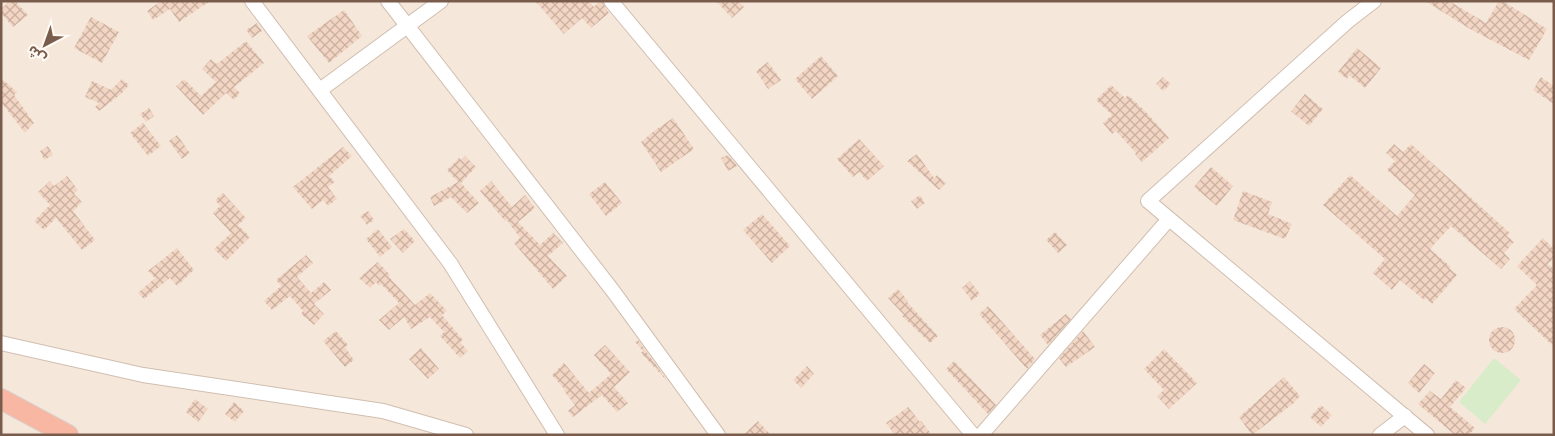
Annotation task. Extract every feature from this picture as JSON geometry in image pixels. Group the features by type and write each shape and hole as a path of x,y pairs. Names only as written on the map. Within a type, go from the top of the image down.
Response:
{"highway":[{"path":"1,399 68,435"}],"street":[{"path":"252,1 450,263 557,435"},
{"path":"388,1 613,291 718,435"},
{"path":"320,90 441,1"},
{"path":"611,1 973,435"},
{"path":"1374,1 1348,21 1148,201 1427,435"},
{"path":"981,435 1169,219"},
{"path":"1,343 143,375 383,411 466,435"},
{"path":"1380,435 1405,416"}],"shaded area":[{"path":"1,1 1554,1 1554,435 1,435"}],"green space":[{"path":"1494,358 1521,380 1485,424 1459,402"}],"building":[{"path":"10,1 15,1 28,15 13,27 1,13 1,9"},
{"path":"161,1 210,1 179,22 170,9 153,20 147,11"},
{"path":"535,1 589,1 594,7 602,1 609,13 591,28 582,18 564,34"},
{"path":"716,1 738,1 744,7 732,18"},
{"path":"1425,1 1449,1 1486,23 1499,1 1503,1 1547,29 1529,60 1470,29"},
{"path":"344,10 362,36 329,63 307,36"},
{"path":"91,17 119,32 102,63 74,48"},
{"path":"257,23 262,31 252,38 246,30"},
{"path":"246,41 264,63 234,87 240,93 234,100 226,93 203,115 176,86 184,79 201,96 216,82 202,69 211,59 217,64"},
{"path":"1357,48 1381,68 1365,88 1349,75 1347,79 1338,72"},
{"path":"821,56 838,76 812,99 795,79"},
{"path":"768,62 781,80 768,89 756,71"},
{"path":"1163,77 1171,84 1163,91 1156,84"},
{"path":"1541,77 1554,86 1554,104 1533,90"},
{"path":"1,78 17,92 14,95 34,123 25,133 1,102"},
{"path":"122,79 129,85 121,94 99,111 95,107 99,103 85,97 92,81 111,90"},
{"path":"1111,85 1125,98 1128,95 1169,138 1142,162 1116,131 1112,134 1103,123 1112,115 1096,100"},
{"path":"1305,94 1323,109 1309,126 1291,111"},
{"path":"149,108 154,116 146,122 140,114"},
{"path":"673,118 694,149 661,172 641,142"},
{"path":"143,123 161,146 148,156 130,133"},
{"path":"177,135 190,153 182,159 169,141"},
{"path":"859,139 884,166 867,181 859,172 853,177 837,159"},
{"path":"1394,144 1403,152 1411,144 1510,233 1507,236 1514,242 1504,253 1510,259 1501,269 1451,226 1430,249 1451,267 1449,268 1457,275 1432,304 1426,298 1424,300 1400,280 1392,290 1373,273 1385,259 1323,205 1350,175 1397,216 1415,195 1387,170 1395,161 1386,153"},
{"path":"48,146 53,155 44,160 40,151"},
{"path":"343,147 352,156 329,176 335,182 328,187 337,199 328,206 323,200 312,209 293,187"},
{"path":"917,154 934,178 937,175 946,183 939,190 907,161"},
{"path":"728,155 737,166 728,171 721,158"},
{"path":"465,156 476,167 461,183 479,203 467,213 451,197 434,206 430,197 458,182 447,170 459,158 461,160"},
{"path":"1211,167 1233,186 1217,206 1194,187"},
{"path":"67,176 78,190 74,194 82,202 73,211 95,240 82,250 56,218 44,230 34,221 50,205 38,192 50,181 54,186"},
{"path":"491,181 512,207 525,195 535,208 518,222 540,245 553,233 563,243 548,256 567,276 553,289 514,243 520,238 507,220 505,221 480,191"},
{"path":"605,182 622,203 606,216 589,194"},
{"path":"1243,191 1272,202 1268,214 1292,224 1285,239 1233,220"},
{"path":"223,193 246,218 238,225 250,237 226,261 214,249 231,233 213,213 220,206 215,200"},
{"path":"920,195 925,203 917,209 911,201"},
{"path":"368,211 374,220 367,225 360,216"},
{"path":"762,214 790,246 772,263 743,230"},
{"path":"378,229 392,247 380,257 366,239"},
{"path":"404,229 415,241 403,253 390,239"},
{"path":"1055,232 1067,245 1058,253 1046,240"},
{"path":"1543,238 1554,249 1554,258 1548,264 1554,269 1554,347 1514,309 1537,285 1517,266"},
{"path":"177,248 194,270 177,286 170,278 144,299 138,293 155,278 148,271"},
{"path":"306,255 313,263 297,277 311,293 324,282 331,290 314,304 324,314 314,325 301,314 303,311 290,296 272,310 264,301 281,286 276,280"},
{"path":"378,262 415,305 430,293 447,311 442,315 463,340 460,342 468,351 460,358 440,336 444,332 430,317 411,329 404,317 389,330 379,320 399,303 381,284 379,286 376,282 370,288 359,278"},
{"path":"970,281 980,294 972,301 962,288"},
{"path":"898,289 907,302 938,336 930,343 902,316 904,315 888,298"},
{"path":"988,306 1035,359 1027,369 979,314"},
{"path":"1066,314 1071,319 1048,345 1040,335"},
{"path":"1502,327 1511,331 1515,340 1511,349 1502,353 1493,349 1489,340 1493,331"},
{"path":"336,331 348,345 345,347 354,360 345,367 323,341"},
{"path":"1083,331 1095,347 1066,367 1059,358"},
{"path":"638,340 669,383 641,353 643,351 635,342"},
{"path":"605,345 630,372 614,387 628,403 617,412 602,395 573,417 568,411 575,405 552,375 564,363 589,393 611,374 594,355"},
{"path":"421,348 439,369 428,379 409,359"},
{"path":"1164,349 1197,383 1169,409 1157,396 1164,390 1144,369"},
{"path":"954,361 996,405 988,414 946,369"},
{"path":"1424,364 1435,373 1419,393 1408,383"},
{"path":"807,366 814,374 801,388 793,380"},
{"path":"1284,377 1300,396 1294,403 1252,435 1239,417"},
{"path":"1456,380 1466,388 1450,407 1475,428 1469,435 1455,435 1418,404 1430,391 1441,399"},
{"path":"195,399 208,409 198,422 186,412"},
{"path":"234,402 244,411 235,422 225,414"},
{"path":"1321,405 1332,415 1321,427 1310,417"},
{"path":"908,407 932,435 895,435 886,423"},
{"path":"758,421 771,435 743,435"}]}
